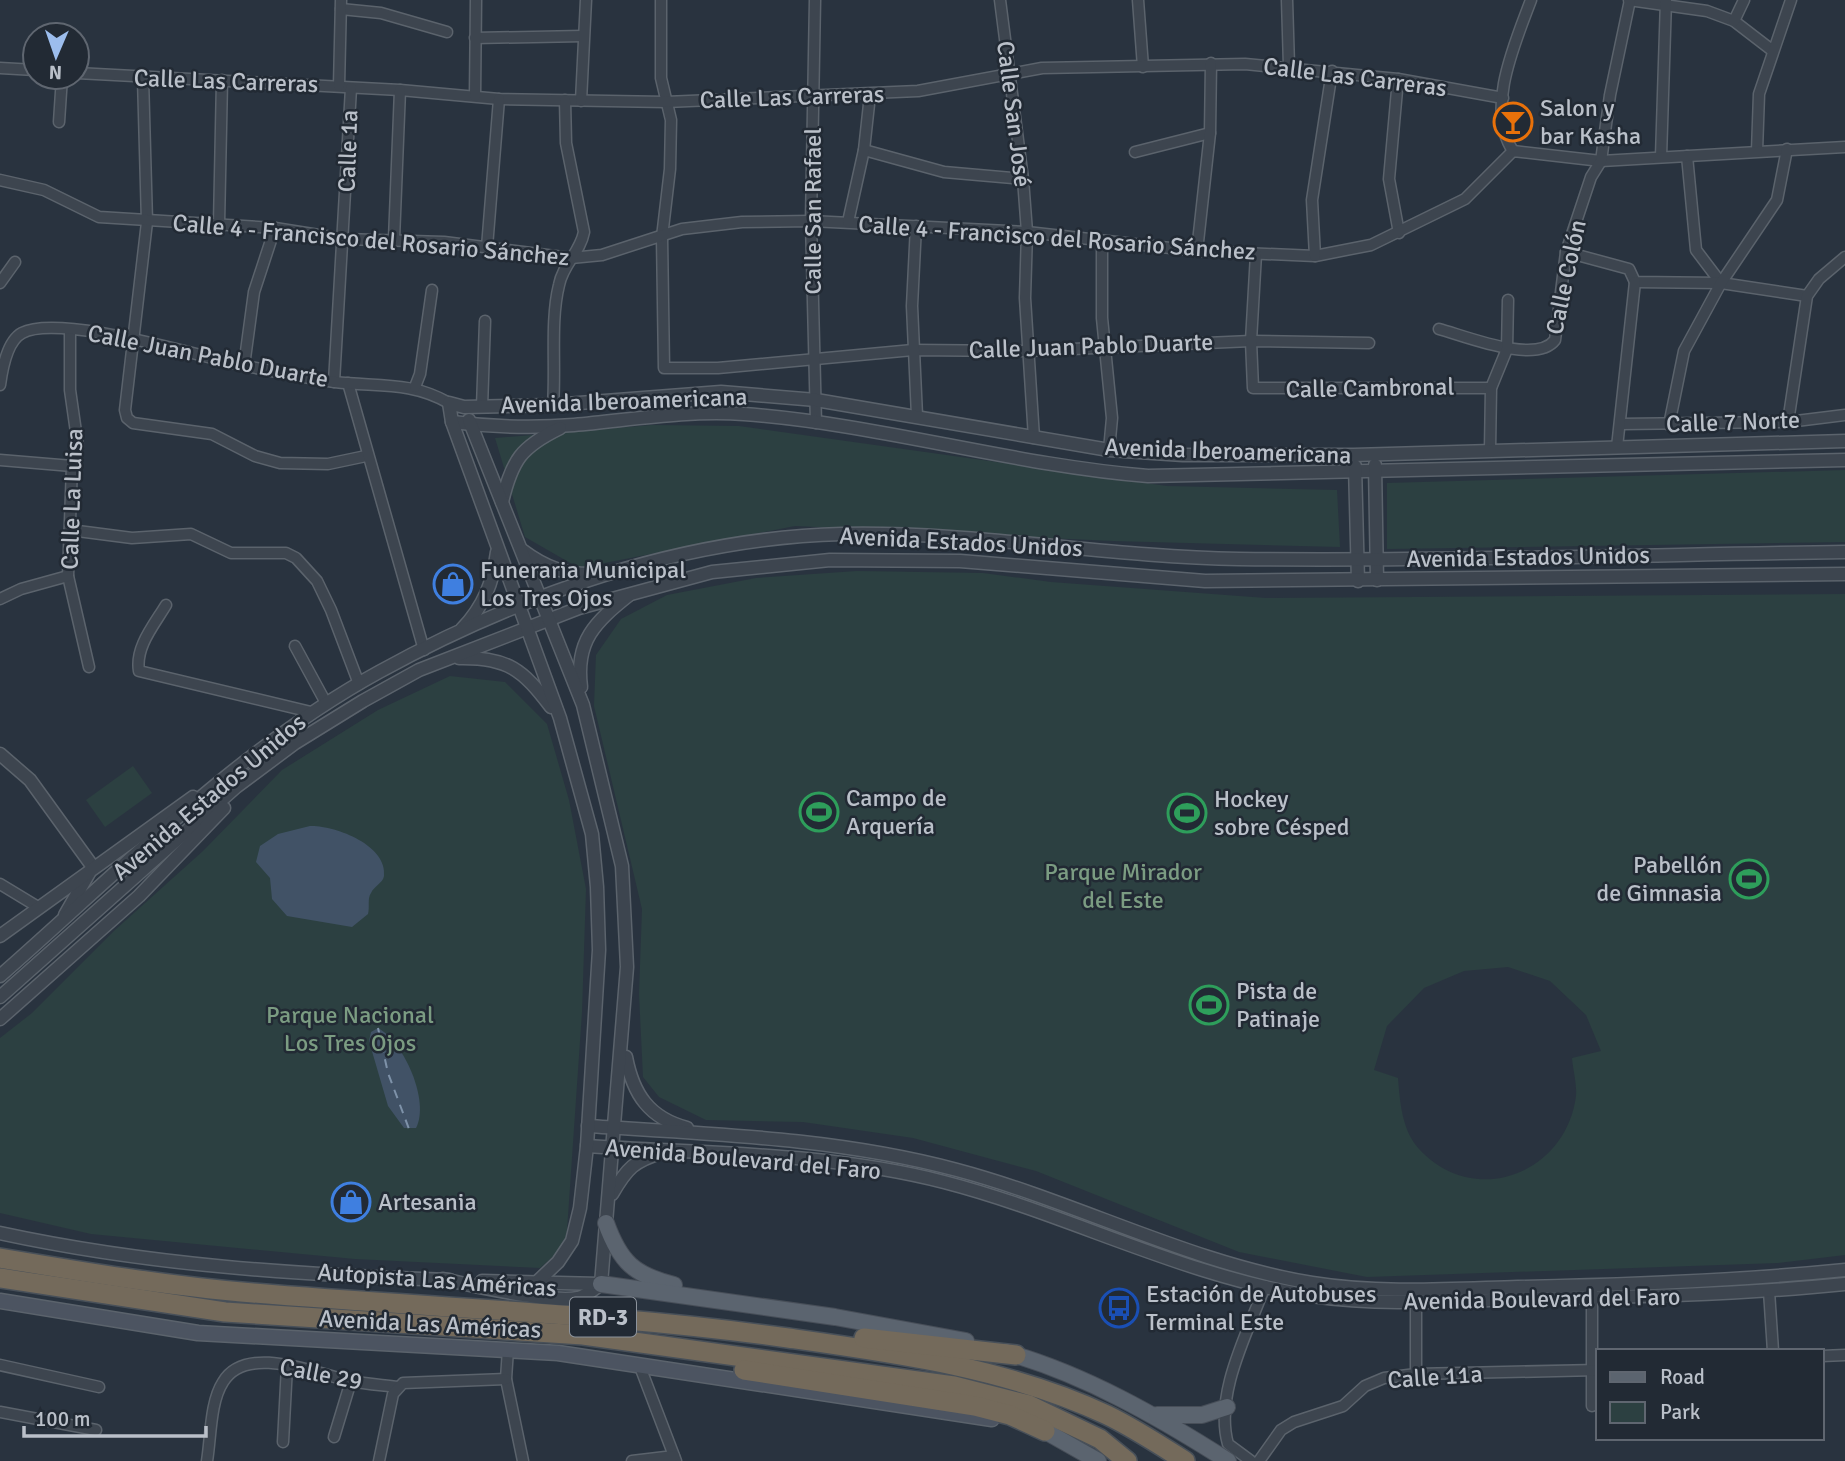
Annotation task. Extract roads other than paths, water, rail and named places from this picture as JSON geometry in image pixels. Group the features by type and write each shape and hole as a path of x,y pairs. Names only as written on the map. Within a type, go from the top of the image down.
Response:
{"highway":[{"name":"Autopista Las Américas","path":"0,1258 233,1292 569,1313 735,1331 967,1367 1034,1386 1106,1414 1185,1461"},
{"name":"Autopista Las Américas","path":"0,1278 225,1312 583,1335 954,1386 1029,1405 1100,1439 1127,1461"},
{"path":"735,1331 755,1328 1016,1355"},
{"path":"583,1335 687,1360 975,1406 1010,1415 1045,1431"}],"main road":[{"path":"606,1223 614,1246 625,1261 648,1278 734,1302"},
{"path":"601,1284 734,1302 967,1341 1016,1355 1075,1377 1226,1454"},
{"name":"Avenida Las Américas","path":"0,1301 156,1328 240,1337 508,1349 639,1364 790,1390 968,1415 1045,1431 1098,1461"},
{"path":"1150,1415 1202,1415 1227,1407"}],"street":[{"path":"475,96 476,0"},
{"path":"581,100 586,0"},
{"path":"661,0 661,78 670,120 670,169 662,237"},
{"name":"Calle San Rafael","path":"814,0 811,221 816,423"},
{"name":"Calle San José","path":"999,0 1023,179 1027,232 1025,299 1034,438"},
{"path":"1138,0 1143,67"},
{"path":"1287,0 1289,66"},
{"path":"1531,0 1509,66 1503,98 1504,137 1513,151 1601,160 1845,147"},
{"path":"1630,0 1666,2 1707,11 1734,21 1773,51"},
{"name":"Calle Colón","path":"1507,349 1545,348 1555,340 1566,252 1591,177 1601,160 1610,95 1630,0"},
{"path":"1734,21 1744,0"},
{"path":"1757,151 1759,94 1791,0"},
{"path":"1661,157 1666,2"},
{"path":"341,5 381,13 447,32"},
{"name":"Calle 1a","path":"334,382 344,239 345,87 341,5"},
{"path":"475,38 583,36"},
{"path":"1198,251 1210,133 1211,63"},
{"name":"Calle Las Carreras","path":"91,74 400,90 499,99 666,102 814,94 870,95 1010,76 1041,68 1211,63 1289,66 1332,71 1398,79 1503,98"},
{"path":"0,68 21,69"},
{"path":"1315,256 1312,200 1332,71"},
{"path":"143,78 148,222 125,410 127,418 133,423 212,434 255,456 279,463 328,464 366,456"},
{"path":"1398,79 1389,179 1399,233"},
{"path":"219,224 222,80"},
{"path":"394,239 400,90"},
{"path":"60,122 61,91"},
{"path":"848,222 864,150 870,95"},
{"path":"487,247 499,99"},
{"path":"554,405 555,301 562,270 582,245 583,232 565,143 565,100"},
{"path":"1135,152 1210,133"},
{"path":"1669,425 1684,351 1721,283 1777,200 1787,149"},
{"path":"864,150 944,172 1023,179"},
{"name":"Calle 4 - Francisco del Rosario Sánchez","path":"0,180 44,190 99,217 275,228 344,239 394,239 571,258 602,255 682,229 730,223 811,221 1027,232 1198,251 1315,256 1371,245 1465,199 1513,151"},
{"path":"1687,156 1696,250 1721,283"},
{"path":"916,226 913,350 916,415"},
{"path":"244,366 254,292 275,228"},
{"name":"Calle Juan Pablo Duarte","path":"662,237 664,368 718,368 913,350 1028,351 1251,341 1369,344"},
{"path":"1102,242 1105,348 1112,418 1109,450"},
{"path":"1566,252 1629,269 1635,282 1617,447"},
{"path":"1251,341 1255,254"},
{"path":"1788,422 1807,296 1819,279 1845,257"},
{"path":"0,283 15,262"},
{"path":"1635,282 1721,283 1807,296"},
{"path":"415,387 420,374 432,290"},
{"path":"1490,450 1492,388 1507,349 1508,300"},
{"path":"482,407 485,321"},
{"name":"Calle Juan Pablo Duarte","path":"0,385 12,341 23,333 40,328 133,340 244,366 334,382 415,387 449,403"},
{"path":"1439,329 1507,349"},
{"name":"Calle La Luisa","path":"70,330 70,390 78,446 72,466 68,576 89,667"},
{"name":"Calle Cambronal","path":"1251,341 1251,385 1256,389 1492,388"},
{"path":"348,383 366,456 424,649"},
{"name":"Avenida Iberoamericana","path":"449,403 464,407 554,405 722,392 816,400 1109,450 1183,455 1375,455 1845,441"},
{"path":"449,403 452,422 560,718 592,834 599,950 587,1146 572,1241 558,1262 537,1282"},
{"path":"464,407 583,705"},
{"name":"Avenida Iberoamericana","path":"452,422 471,425 564,426 712,412 816,423 1115,474 1183,477 1845,460"},
{"name":"Calle 7 Norte","path":"1621,424 1788,422 1845,415"},
{"path":"502,502 516,457 535,440 564,426"},
{"path":"1354,455 1358,581"},
{"path":"1375,455 1377,580"},
{"path":"0,460 72,466"},
{"path":"70,530 132,538 191,534 232,553 286,553 296,558 317,581 359,684"},
{"name":"Avenida Estados Unidos","path":"0,976 240,765 326,703 460,631 520,608 540,597 610,574 721,548 840,534 916,535 1232,559 1845,552"},
{"path":"460,631 485,599 494,575 497,548"},
{"path":"520,549 540,564 570,575 610,574"},
{"name":"Avenida Estados Unidos","path":"0,997 260,768 363,701 419,670 527,629 634,590 712,572 830,560 960,561 1205,581 1845,574"},
{"path":"0,599 21,589 68,576"},
{"path":"443,1279 477,1287 565,1298 586,1295 601,1284 616,1128 627,957 622,866 583,705 579,673 583,645 598,619 634,590"},
{"path":"166,605 143,643 137,662 138,671 311,712"},
{"path":"295,646 326,703"},
{"path":"449,659 482,658 512,666 527,675 560,718"},
{"path":"0,754 30,780 93,867"},
{"path":"0,936 93,867 240,765"},
{"path":"0,1019 139,896 260,768"},
{"path":"58,925 93,867"},
{"path":"0,884 38,907"},
{"path":"623,1038 631,1081 650,1110 674,1124 714,1135"},
{"name":"Avenida Boulevard del Faro","path":"588,1126 859,1149 927,1162 1001,1183 1182,1247 1279,1276 1416,1295"},
{"name":"Avenida Boulevard del Faro","path":"587,1146 695,1150 832,1162 946,1183 1210,1272 1312,1296 1769,1291 1845,1284"},
{"path":"608,1200 623,1175 638,1160 665,1152 695,1150"},
{"name":"Avenida Las Américas","path":"0,1233 110,1254 275,1273 443,1279"},
{"name":"Avenida Boulevard del Faro","path":"1592,1292 1845,1270"},
{"path":"443,1279 601,1284"},
{"path":"1251,1461 1226,1454 1227,1407 1232,1379 1265,1286"},
{"path":"1769,1291 1773,1349"},
{"path":"1592,1292 1595,1370 1592,1406"},
{"path":"1416,1295 1416,1374"},
{"path":"508,1349 506,1379 523,1461"},
{"path":"1824,1356 1845,1355"},
{"name":"Calle 29","path":"207,1461 217,1395 226,1376 241,1367 264,1363 351,1381 398,1387 411,1381 506,1379"},
{"path":"632,1461 675,1458 639,1364"},
{"path":"0,1365 99,1388"},
{"path":"283,1442 287,1366"},
{"name":"Calle 11a","path":"1259,1461 1272,1440 1294,1422 1329,1413 1366,1386 1384,1378 1416,1374 1595,1370"},
{"path":"334,1437 351,1381"},
{"path":"379,1461 391,1401 398,1387"},
{"path":"0,1412 96,1430"}],"water":[{"path":"310,826 332,829 357,839 378,855 383,865 384,876 370,895 368,914 352,927 287,916 272,899 270,878 256,862 260,846 278,834"},
{"path":"378,1028 397,1046 412,1073 420,1103 416,1128 404,1128 388,1106 369,1041 371,1032"}],"place":[{"name":"Salon y bar Kasha","path":"1513,122"},
{"name":"Funeraria Municipal Los Tres Ojos","path":"453,584"},
{"name":"Campo de Arquería","path":"819,812"},
{"name":"Hockey sobre Césped","path":"1187,813"},
{"name":"Pabellón de Gimnasia","path":"1749,879"},
{"name":"Pista de Patinaje","path":"1209,1005"},
{"name":"Artesania","path":"351,1202"},
{"name":"Estación de Autobuses Terminal Este","path":"1119,1308"}],"park label":[{"name":"Parque Mirador del Este","path":"1123,886"},
{"name":"Parque Nacional Los Tres Ojos","path":"350,1029"}]}
